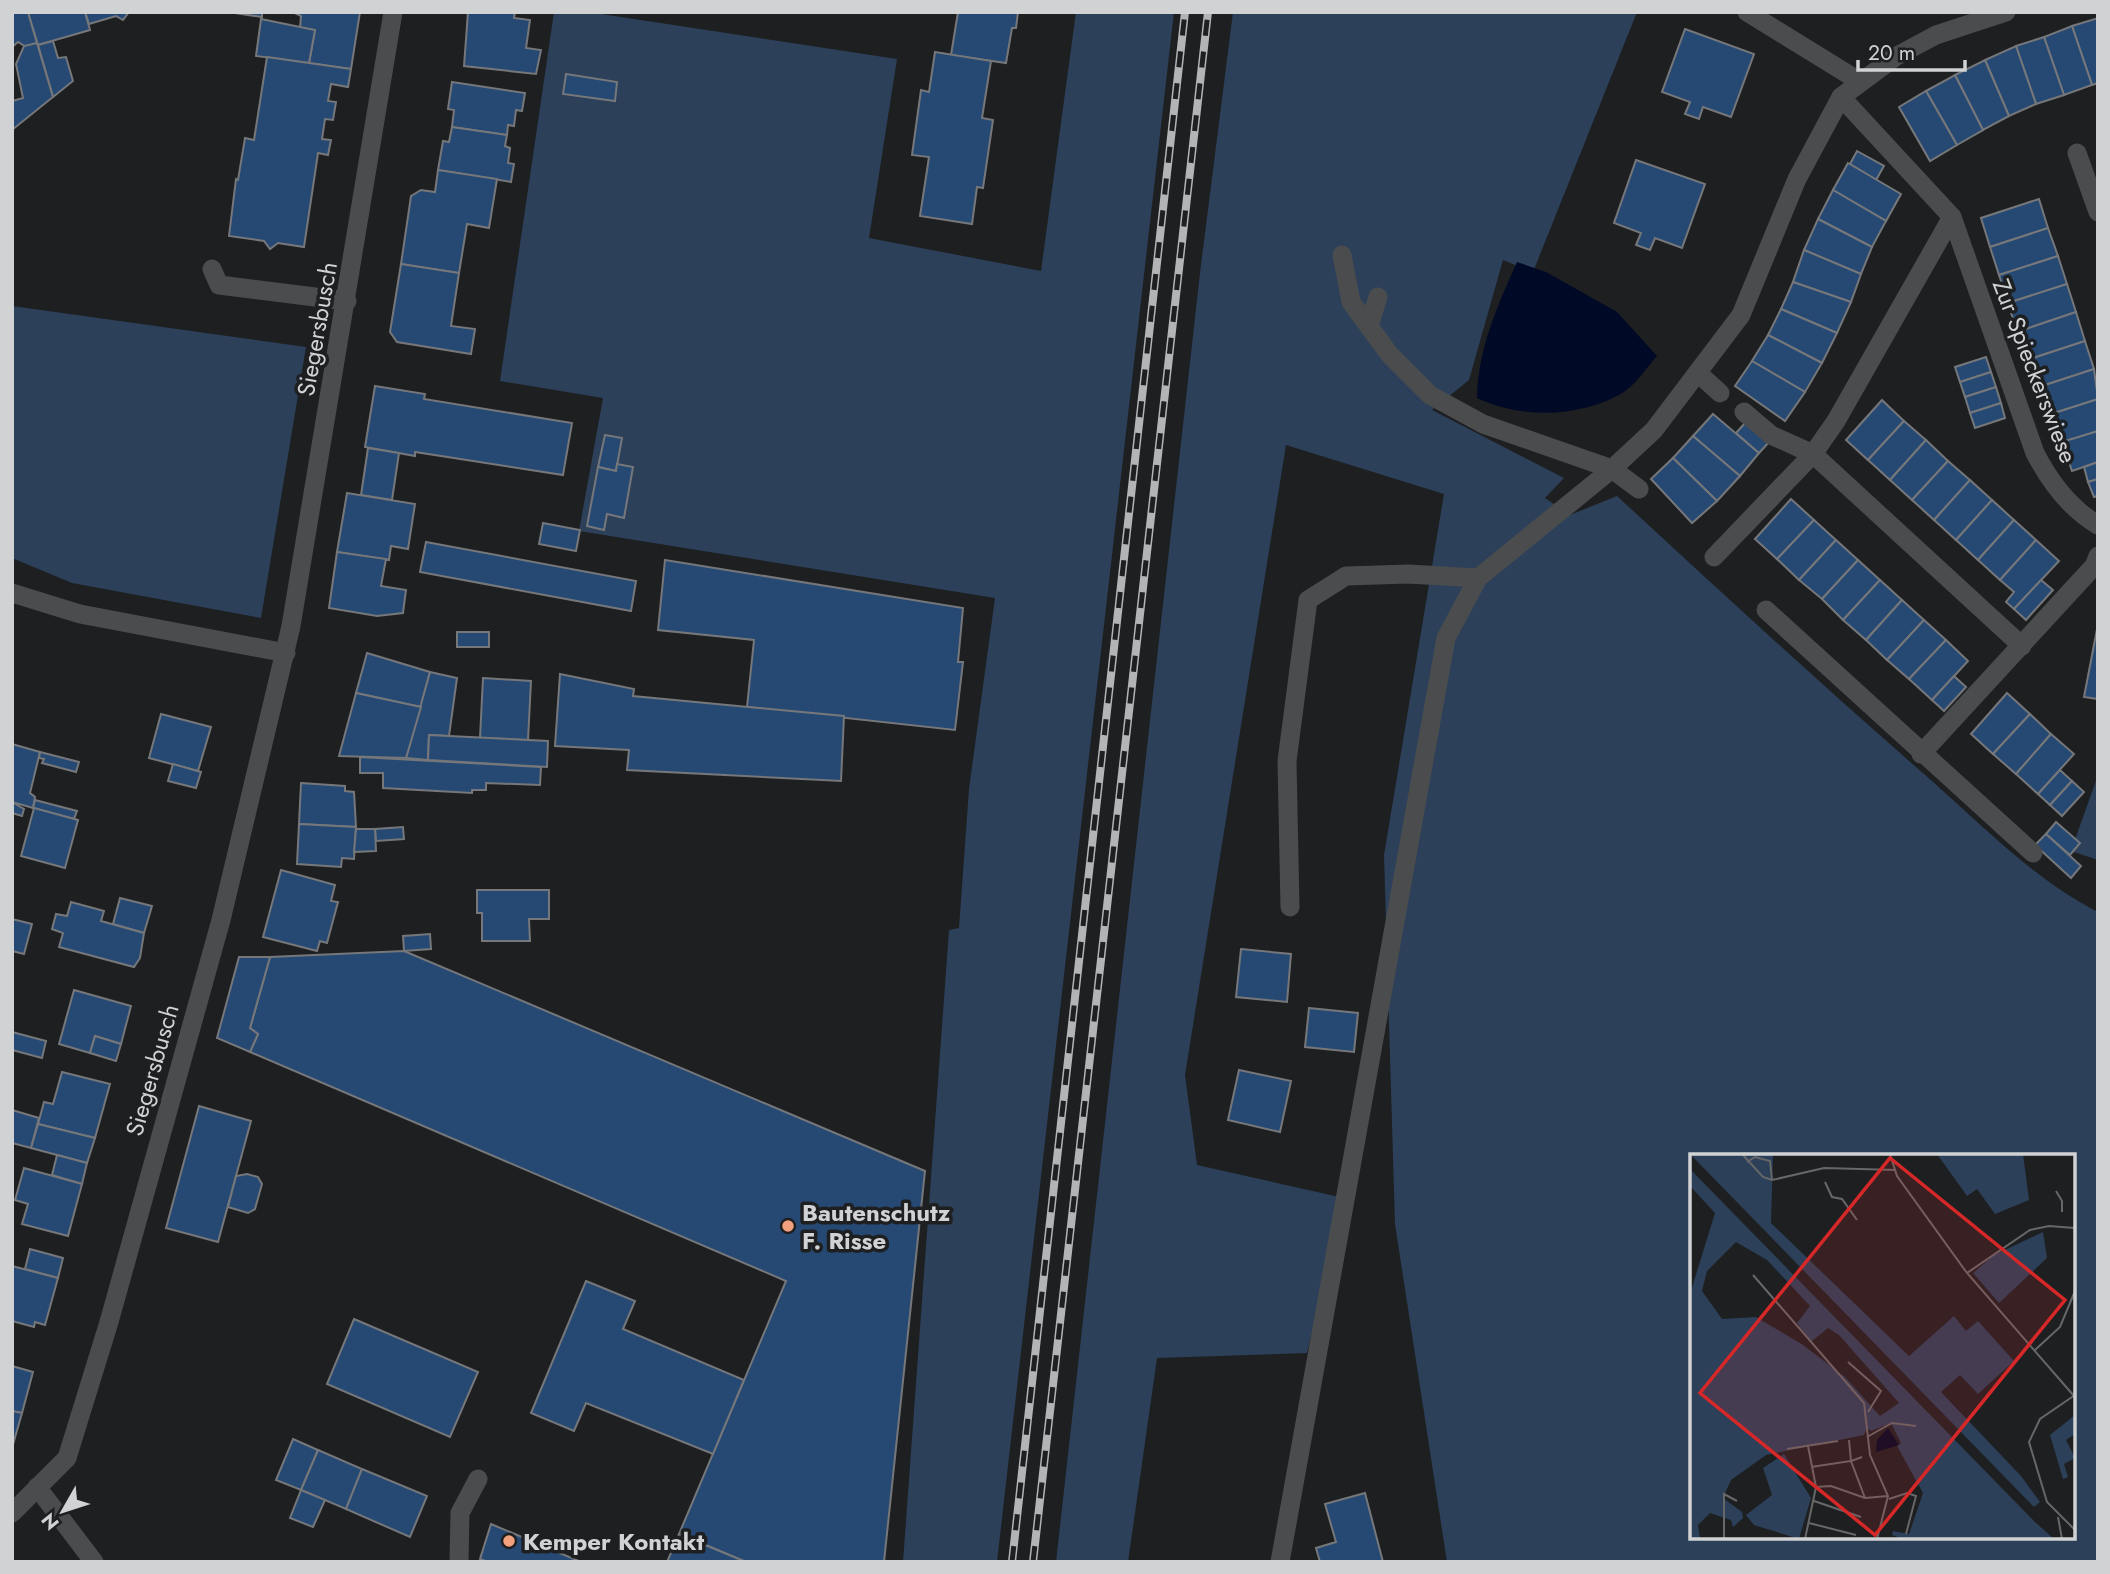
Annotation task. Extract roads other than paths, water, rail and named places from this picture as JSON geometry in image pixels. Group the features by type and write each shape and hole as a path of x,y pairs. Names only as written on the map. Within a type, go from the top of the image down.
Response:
{"street":[{"name":"Siegersbusch","path":"12,1513 67,1458 109,1322 221,920 286,653 347,301 393,12"},
{"path":"1747,12 1859,81"},
{"path":"1280,1562 1446,638 1478,578 1612,469 1654,430 1699,374 1741,315 1797,179 1841,97 1859,81 1936,35 2006,12"},
{"name":"Zur Spieckerswiese","path":"1841,97 1952,217 2035,453 2055,486 2098,524"},
{"path":"2077,153 2098,212"},
{"path":"1714,557 1813,454 1836,421 1952,217"},
{"path":"1342,255 1351,302 1390,355 1430,396 1483,424 1612,469 1639,489"},
{"path":"212,269 219,285 347,301"},
{"path":"1369,326 1378,297"},
{"path":"1699,374 1720,393"},
{"path":"1744,412 1771,435 1813,454 2022,646"},
{"path":"1921,754 2094,566 2098,556"},
{"path":"1290,907 1287,761 1308,600 1346,576 1408,574 1478,578"},
{"path":"12,593 80,614 286,653"},
{"path":"1766,610 1921,754 2033,853"},
{"path":"459,1562 460,1513 478,1479"},
{"path":"37,1487 94,1562"}],"railway":[{"path":"1012,1562 1185,12"},
{"path":"1033,1562 1208,12"}],"place":[{"name":"Bautenschutz F. Risse","path":"788,1226"},
{"name":"Kemper Kontakt","path":"509,1541"}]}
